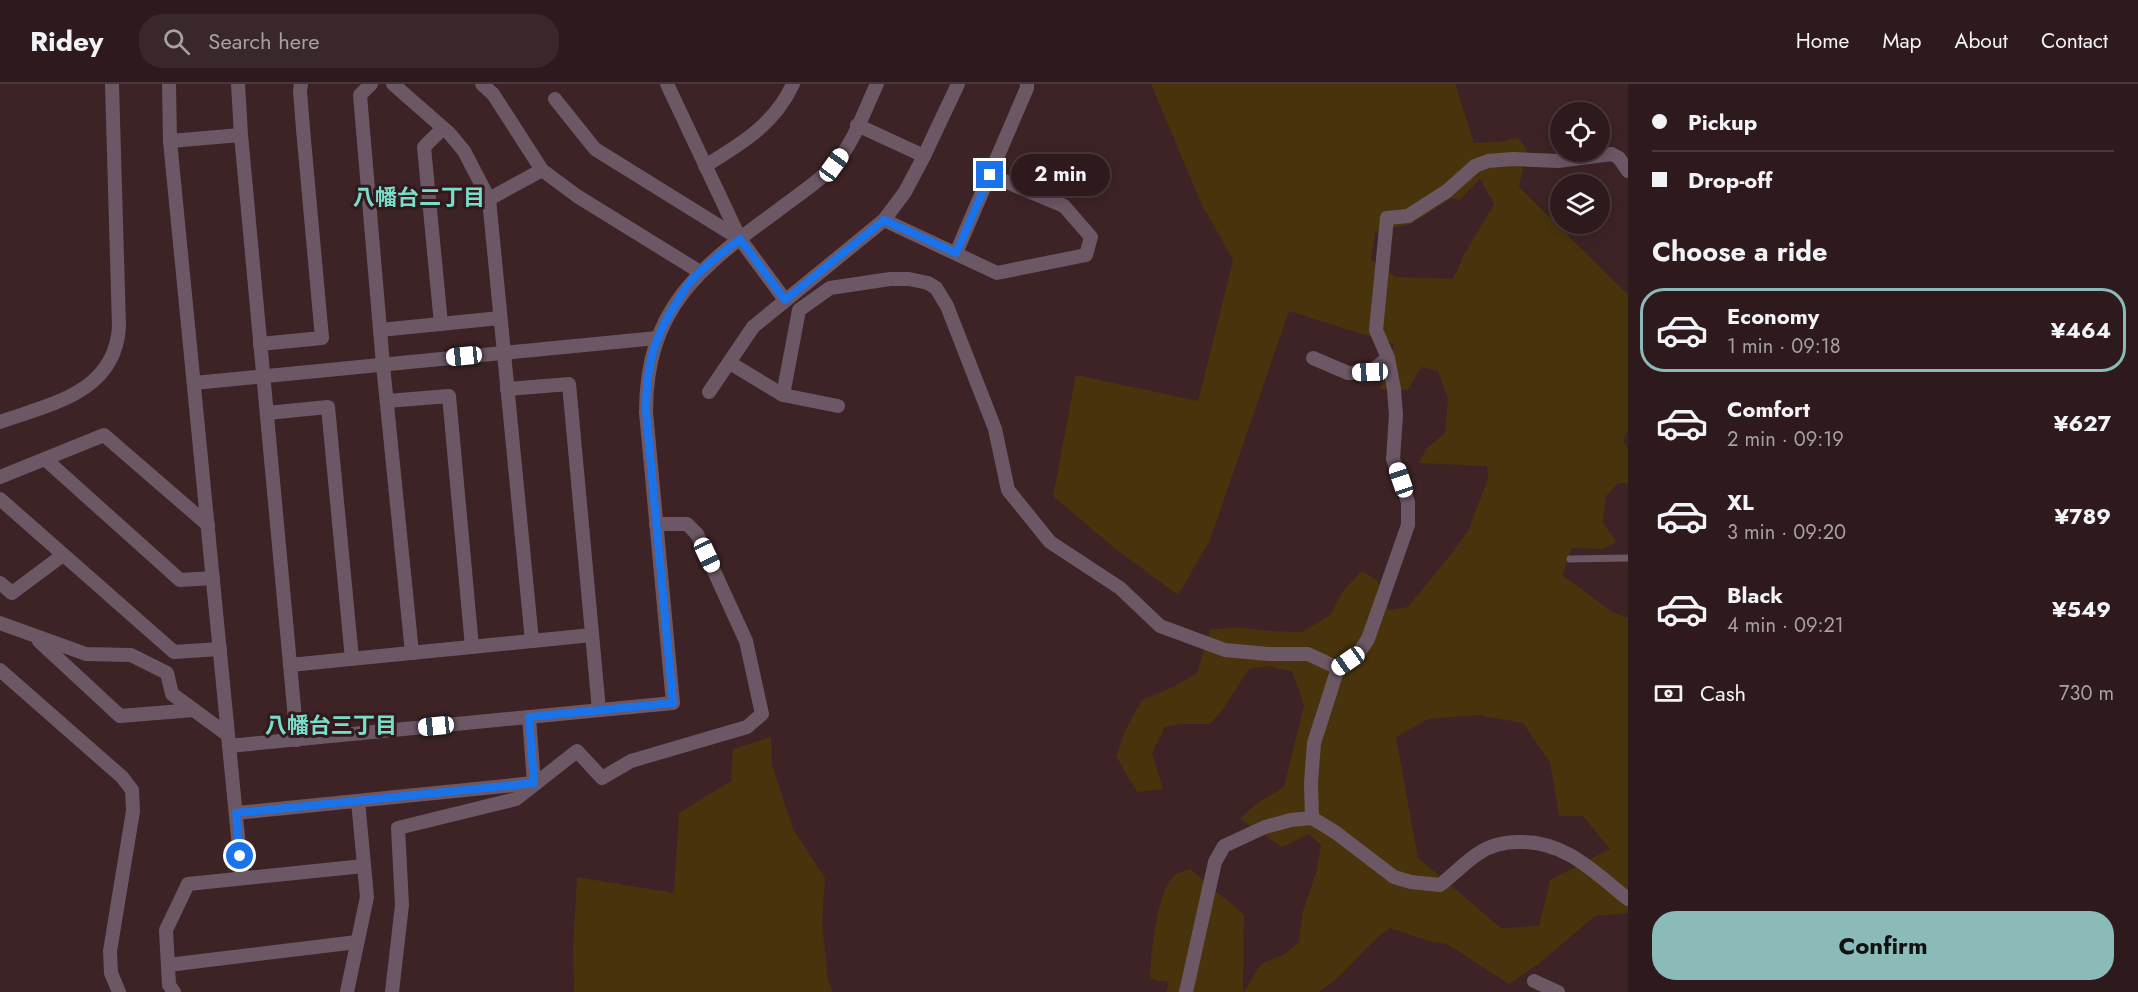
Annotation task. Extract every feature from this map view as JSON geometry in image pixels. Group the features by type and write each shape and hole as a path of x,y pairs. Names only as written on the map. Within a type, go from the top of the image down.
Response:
{"street":[{"path":"0,422 71,397 86,388 103,371 116,349 119,327 112,84"},
{"path":"169,84 170,141 242,878"},
{"path":"238,84 297,740"},
{"path":"260,344 322,338 301,84"},
{"path":"370,84 360,95 383,365 412,653"},
{"path":"393,84 443,128 464,151 489,199 532,641"},
{"path":"482,84 493,94 543,170 577,196 700,272"},
{"path":"667,84 740,239 785,300"},
{"path":"705,166 751,138 786,98 793,84"},
{"path":"0,623 86,654 131,655 167,673 171,694 194,710 229,741 297,740 673,703 646,411 648,365 666,320 690,282 740,239 834,165 849,144 877,84"},
{"path":"709,392 753,327 884,220 904,192 924,156 958,84"},
{"path":"956,253 1027,84"},
{"path":"555,99 595,149 740,239"},
{"path":"857,125 924,156"},
{"path":"441,324 424,147 443,128"},
{"path":"170,141 241,135"},
{"path":"1312,818 1311,783 1314,743 1338,668 1358,654 1368,639 1408,525 1408,502 1393,459 1395,397 1388,358 1376,330 1387,218 1408,216 1447,190 1475,166 1488,161 1513,159 1558,161 1612,154 1619,158 1628,171"},
{"path":"489,199 543,170"},
{"path":"884,220 997,273 1086,255 1091,237 1064,206 990,175"},
{"path":"783,395 799,310 830,288 890,279 909,279 928,283 936,288 947,306 995,429 1008,490 1050,542 1120,588 1160,626 1225,650 1268,654 1308,654 1338,668"},
{"path":"380,330 500,318"},
{"path":"194,383 504,351 657,338"},
{"path":"1313,358 1348,373 1370,372 1388,358"},
{"path":"730,363 783,395 838,405"},
{"path":"507,389 569,384 599,710"},
{"path":"387,401 449,396 472,647"},
{"path":"267,413 328,407 352,659"},
{"path":"0,477 104,435 208,525"},
{"path":"45,459 180,580 213,578"},
{"path":"0,499 174,652 220,650"},
{"path":"392,992 402,905 398,828 516,799 577,751 602,778 631,761 747,728 762,714 746,641 697,534 687,524 656,524"},
{"path":"0,583 12,593 63,555"},
{"path":"290,665 592,635"},
{"path":"33,636 120,716 194,710"},
{"path":"0,670 122,777 132,790 133,811 110,951 111,973 119,992"},
{"path":"529,717 534,783"},
{"path":"236,813 534,783"},
{"path":"347,992 367,897 358,801"},
{"path":"1186,992 1215,862 1224,846 1265,826 1291,820 1312,818 1335,832 1394,877 1411,882 1440,885 1479,852 1495,845 1512,842 1537,842 1574,856 1628,899"},
{"path":"174,992 169,985 166,930 188,884 364,866"},
{"path":"168,965 357,942"},
{"path":"1534,981 1558,992"}],"lane":[{"path":"1570,559 1628,558"}],"shaded area":[{"path":"1151,84 1455,84 1474,143 1518,138 1527,149 1519,187 1550,218 1550,234 1566,234 1628,295 1628,430 1623,441 1628,449 1628,483 1618,483 1606,496 1603,522 1616,542 1603,549 1572,548 1562,575 1611,611 1628,618 1628,913 1595,916 1537,965 1509,984 1447,944 1432,942 1390,928 1337,978 1318,992 1244,992 1261,964 1285,954 1299,942 1302,914 1316,873 1321,845 1309,834 1282,847 1240,819 1256,804 1284,787 1304,705 1292,671 1268,666 1249,669 1223,709 1210,724 1181,724 1165,727 1152,753 1163,789 1137,792 1116,756 1126,729 1142,700 1177,685 1197,673 1210,630 1233,627 1302,632 1330,615 1343,591 1362,571 1377,580 1389,610 1408,607 1468,531 1488,479 1487,466 1419,463 1426,449 1445,433 1448,399 1438,371 1421,367 1408,390 1380,389 1394,344 1289,311 1210,540 1178,595 1113,547 1053,496 1076,375 1198,401 1233,260 1201,203","holes":["1480,178 1494,204 1464,255 1453,279 1396,277 1371,260 1375,232 1411,224 1452,198 1460,200","1478,715 1523,723 1550,763 1559,816 1583,816 1610,849 1550,880 1539,926 1501,928 1418,858 1396,737 1428,719"]},
{"path":"771,737 772,765 793,829 825,878 822,923 828,980 833,992 574,992 573,949 577,877 674,893 679,813 731,781 733,749"},
{"path":"1190,869 1244,915 1243,992 1166,992 1169,982 1150,979 1156,925 1162,897 1174,876"}],"district":[{"name":"八幡台二丁目","path":"419,197"},
{"name":"八幡台三丁目","path":"331,725"}],"route":[{"path":"240,856 236,813 534,783 529,717 673,703 646,411 648,365 654,344 666,320 690,282 740,239 785,300 884,220 956,253 990,175"}]}
